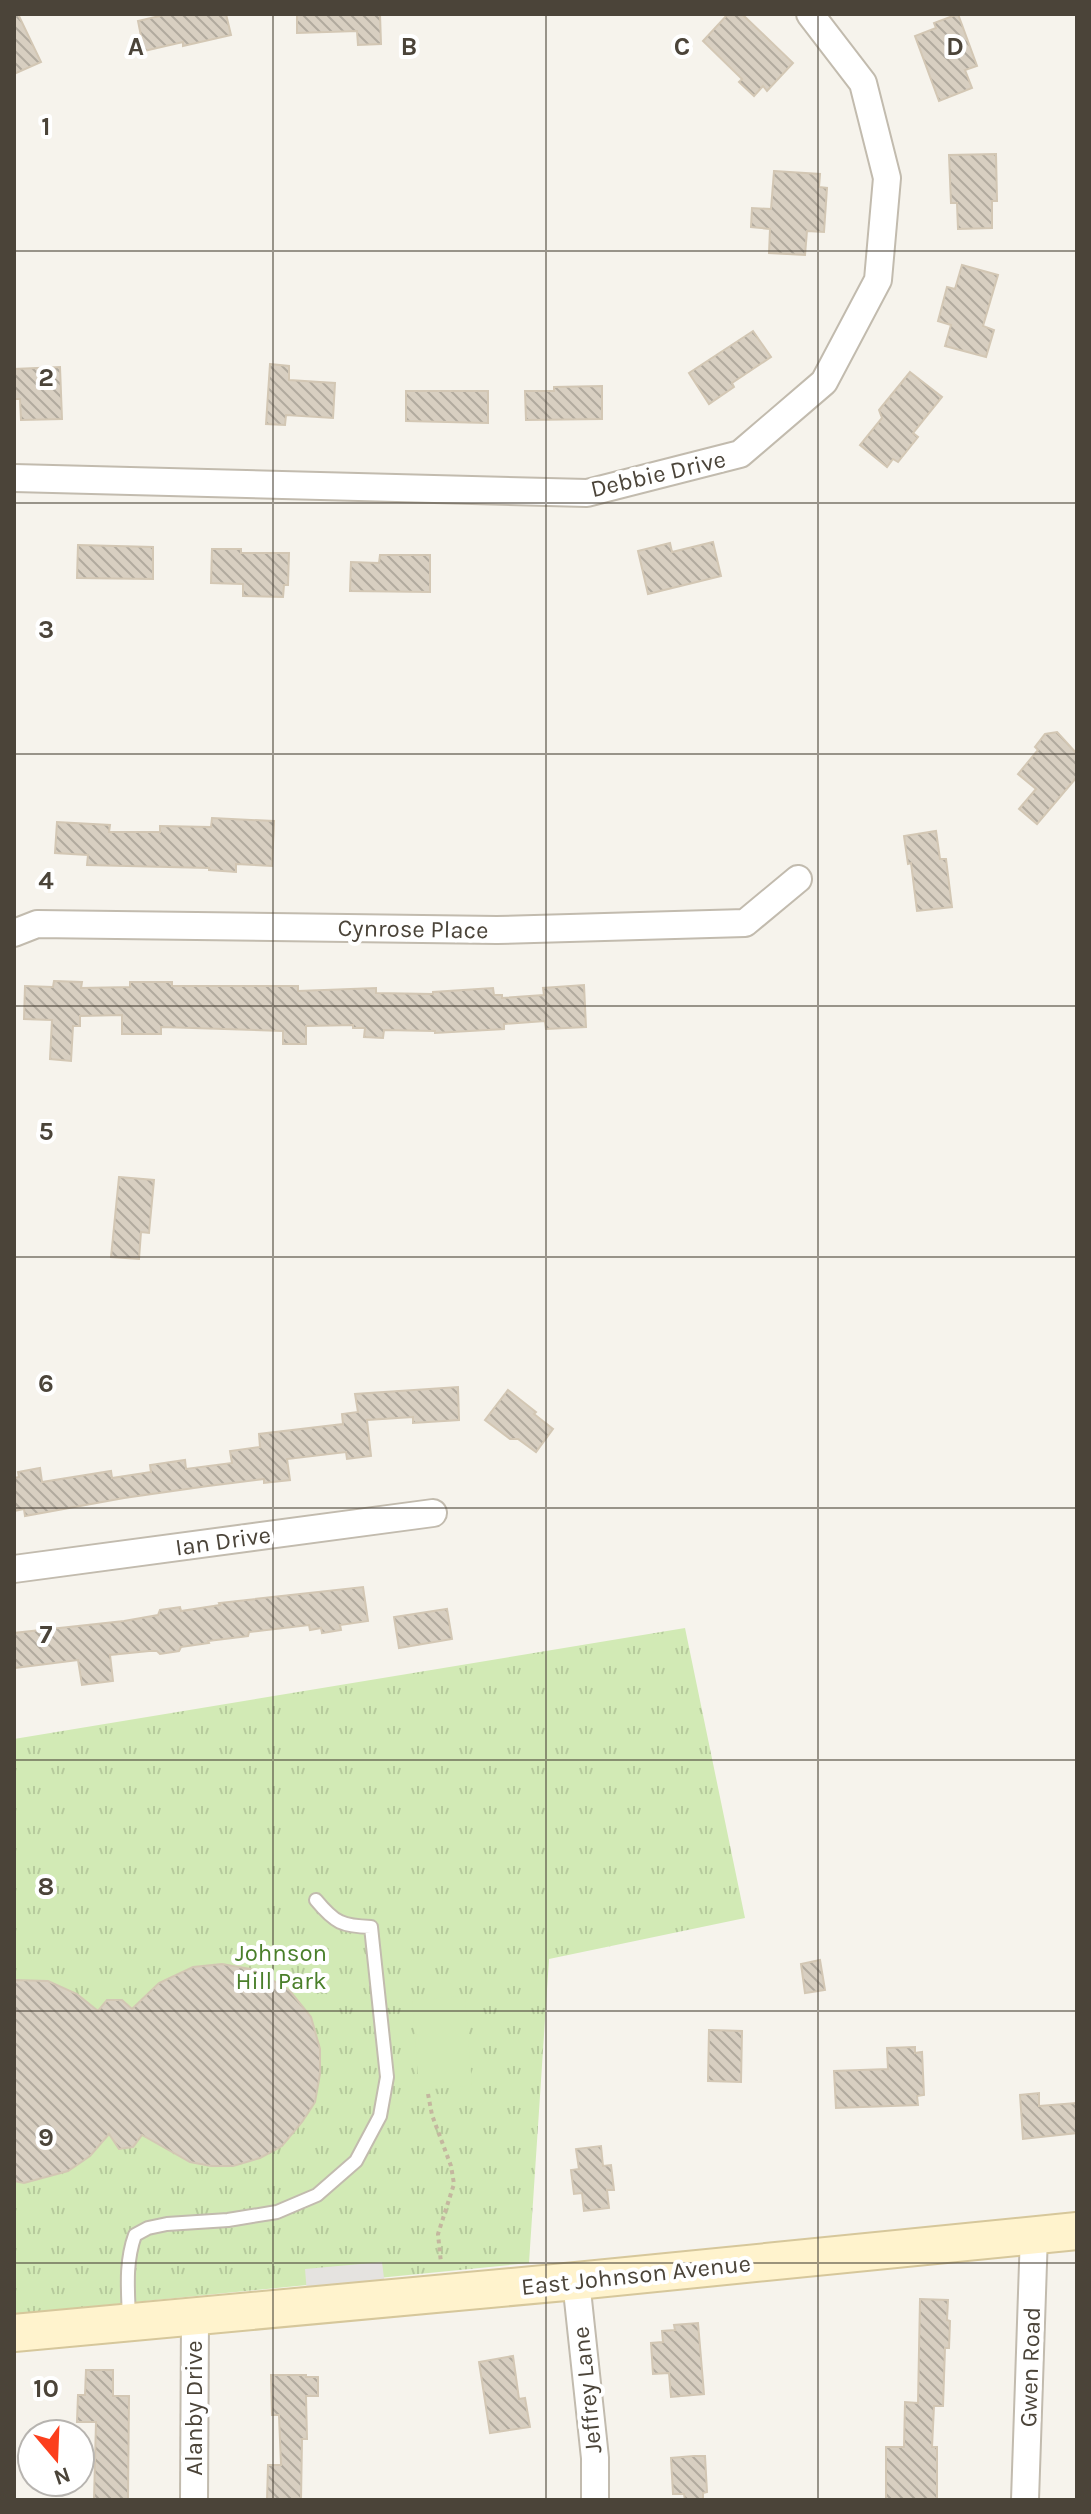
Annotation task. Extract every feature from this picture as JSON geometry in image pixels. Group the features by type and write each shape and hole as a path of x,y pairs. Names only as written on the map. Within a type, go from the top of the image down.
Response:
{"street":[{"name":"Debbie Drive","path":"14,478 587,493 740,454 824,382 878,280 887,178 884,164 863,83 810,14"},
{"name":"Cynrose Place","path":"14,933 37,924 497,930 745,923 798,879"},
{"name":"Ian Drive","path":"14,1569 433,1513"},
{"name":"East Johnson Avenue","path":"14,2333 1077,2231"},
{"name":"Gwen Road","path":"1025,2500 1034,2234"},
{"name":"Jeffrey Lane","path":"576,2281 595,2458 595,2500"},
{"name":"Alanby Drive","path":"194,2500 195,2316"}],"lane":[{"path":"130,2322 127,2270 135,2235 167,2224 228,2220 277,2212 317,2195 356,2161 380,2116 387,2077 371,1927 347,1926 330,1918 316,1900"}],"path":[{"path":"428,2094 454,2184 438,2234 443,2293"}],"green space":[{"name":"Johnson Hill Park","path":"685,1628 745,1918 549,1959 529,2263 14,2314 14,1739"},
{"path":"465,1996 472,2086 419,2090 412,2000"}],"shaded area":[{"path":"382,2262 385,2286 307,2294 305,2269"}],"building":[{"path":"14,14 18,14 41,62 14,74"},
{"path":"168,14 226,14 231,35 144,51 138,21"},
{"path":"297,14 380,14 381,44 358,45 357,31 297,33"},
{"path":"728,14 742,14 793,63 767,91 763,86 754,96 739,82 742,79 703,41"},
{"path":"958,14 977,66 965,70 972,88 939,101 915,36 936,28 934,23"},
{"path":"996,154 997,201 992,201 992,228 958,229 957,203 951,203 949,155"},
{"path":"774,171 820,174 819,187 827,188 824,232 807,231 805,255 769,253 770,229 751,227 752,208 771,209"},
{"path":"962,265 998,275 983,326 994,330 986,357 945,346 951,325 938,321 947,287 955,289"},
{"path":"753,331 771,357 732,383 734,387 709,404 689,373"},
{"path":"270,364 289,366 289,380 335,383 333,418 286,415 285,425 266,424"},
{"path":"60,367 62,419 21,420 20,399 14,399 14,369"},
{"path":"910,372 942,397 913,433 918,437 898,462 893,459 887,467 860,445 882,418 879,410"},
{"path":"602,386 602,419 526,420 525,391"},
{"path":"406,391 488,391 488,423 406,421"},
{"path":"713,542 721,576 648,594 638,551 670,543 672,552"},
{"path":"78,545 153,547 153,579 77,578"},
{"path":"212,549 241,549 241,553 289,553 288,585 284,585 283,597 243,596 243,584 211,583"},
{"path":"380,555 430,555 430,592 350,591 351,562 379,563"},
{"path":"1057,732 1077,754 1077,777 1037,824 1019,809 1036,789 1018,774 1038,750 1035,747 1045,734"},
{"path":"212,818 274,821 272,866 236,864 236,872 209,868 87,865 88,855 55,853 57,822 110,825 109,832 160,832 160,826 211,827"},
{"path":"936,831 940,859 946,859 952,907 917,911 904,836"},
{"path":"54,981 82,982 81,988 130,987 130,982 172,982 172,986 298,986 298,991 376,988 376,993 433,994 493,988 494,995 502,995 502,998 544,995 543,988 584,985 586,1027 546,1029 545,1021 504,1024 504,1029 435,1033 384,1030 383,1038 364,1037 365,1028 353,1028 353,1025 306,1026 306,1044 283,1044 283,1031 161,1027 161,1034 122,1034 122,1015 80,1016 80,1026 73,1026 71,1061 50,1059 52,1020 24,1019 25,986 53,987"},
{"path":"119,1177 154,1180 149,1233 141,1232 139,1259 111,1257"},
{"path":"458,1387 459,1420 413,1423 413,1417 367,1420 371,1456 347,1459 346,1452 287,1459 290,1480 264,1483 264,1479 208,1486 25,1516 24,1509 14,1511 14,1478 19,1477 18,1472 40,1468 42,1482 111,1471 112,1478 151,1472 150,1465 185,1460 186,1469 232,1463 230,1451 260,1447 259,1434 343,1424 342,1414 358,1412 355,1394"},
{"path":"508,1390 553,1429 536,1452 518,1439 510,1439 485,1420"},
{"path":"363,1587 368,1621 340,1625 341,1630 322,1633 321,1628 310,1630 309,1625 249,1632 248,1636 208,1641 160,1654 149,1651 110,1655 113,1681 82,1685 78,1660 14,1668 14,1633 124,1621 158,1615 160,1610 180,1607 181,1611 219,1603"},
{"path":"447,1609 452,1639 399,1648 394,1617"},
{"path":"820,1960 825,1990 805,1993 801,1964"},
{"path":"222,1964 256,1970 290,1991 311,2017 320,2049 315,2102 282,2146 260,2158 233,2166 211,2166 190,2162 142,2135 133,2147 119,2149 109,2134 90,2156 68,2171 24,2183 14,2181 14,1980 48,1981 77,1994 98,2011 107,2000 122,2000 132,2009 159,1983 193,1967"},
{"path":"709,2030 742,2031 741,2082 708,2081"},
{"path":"915,2047 915,2053 922,2052 924,2095 917,2096 918,2105 836,2108 834,2071 888,2069 887,2048"},
{"path":"1039,2093 1039,2106 1076,2103 1077,2133 1023,2139 1020,2095"},
{"path":"601,2146 603,2166 611,2165 614,2190 607,2190 609,2208 584,2211 582,2193 574,2194 571,2170 579,2169 576,2149"},
{"path":"920,2299 948,2300 947,2320 950,2321 949,2348 945,2348 943,2406 934,2406 932,2447 937,2447 937,2500 886,2500 886,2447 904,2447 905,2402 918,2403"},
{"path":"698,2323 704,2394 671,2397 669,2373 653,2374 651,2343 663,2342 662,2331 675,2330 674,2325"},
{"path":"513,2356 519,2399 525,2398 530,2427 490,2433 479,2362"},
{"path":"86,2370 113,2370 113,2396 129,2396 128,2500 94,2500 96,2418 77,2418 78,2395 85,2395"},
{"path":"271,2375 318,2377 318,2396 306,2396 307,2439 302,2439 301,2500 267,2500 268,2465 281,2465 279,2415 272,2415"},
{"path":"705,2456 707,2492 703,2493 703,2500 685,2500 684,2494 673,2494 671,2458"}]}
